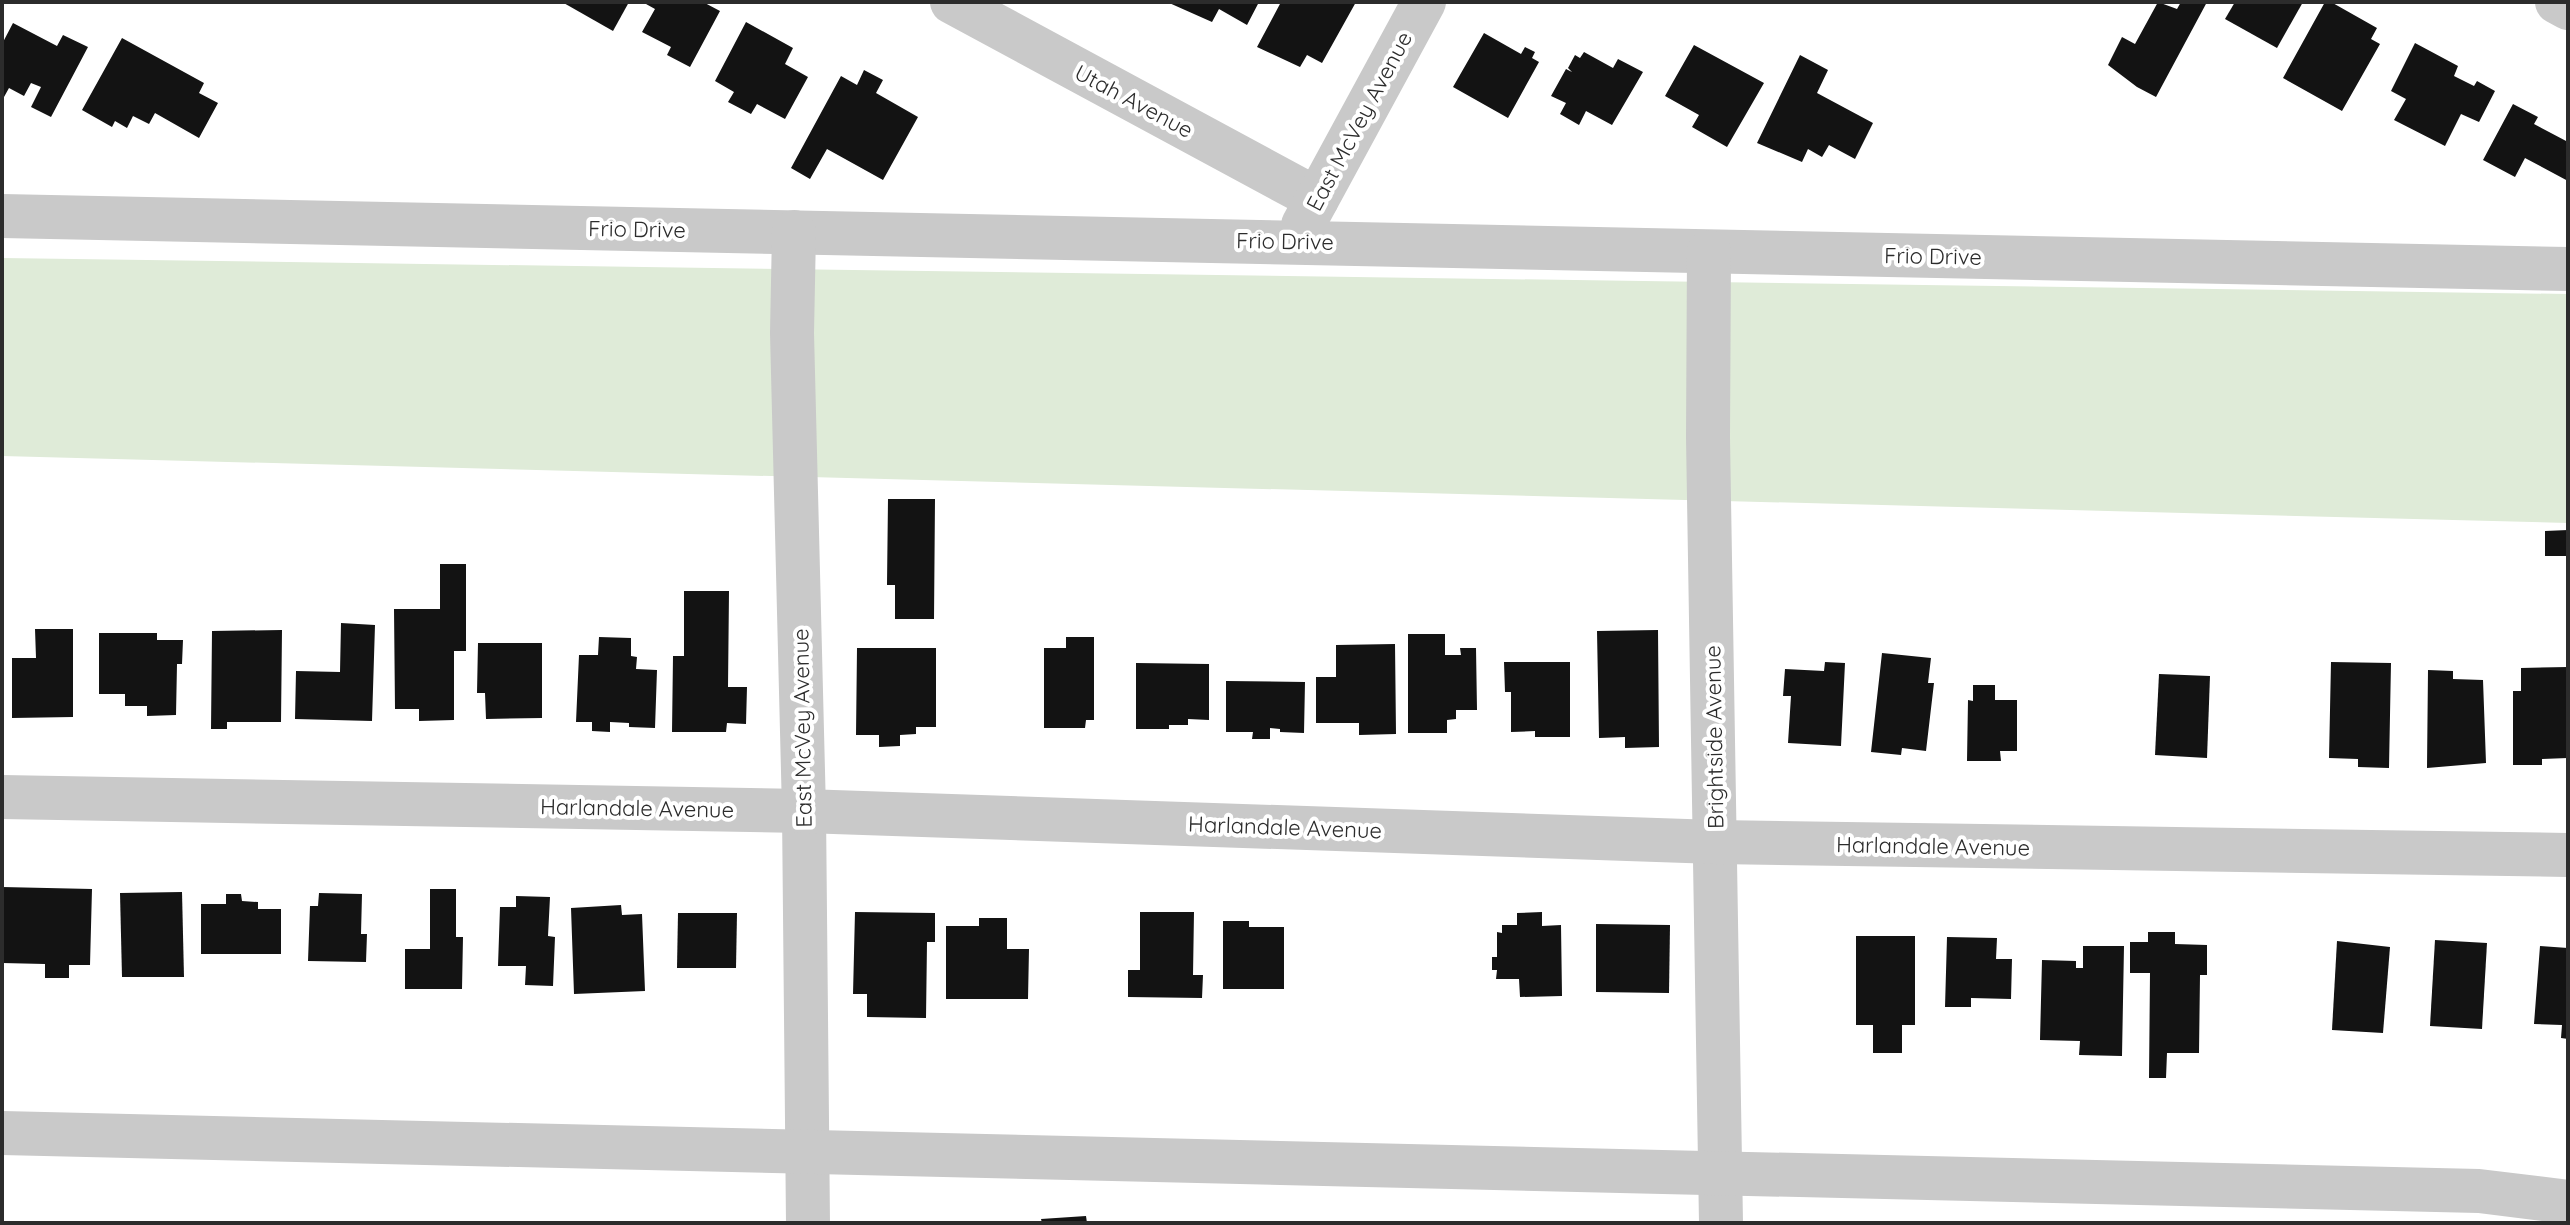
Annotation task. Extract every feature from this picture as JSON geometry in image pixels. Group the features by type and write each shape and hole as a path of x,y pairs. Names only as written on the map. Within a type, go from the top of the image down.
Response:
{"street":[{"name":"Utah Avenue","path":"952,2 1317,199"},
{"name":"East McVey Avenue","path":"1295,241 1424,2"},
{"path":"2557,2 2568,8"},
{"name":"Frio Drive","path":"2,216 2568,269"},
{"name":"East McVey Avenue","path":"794,232 792,333 804,811 808,1223"},
{"name":"Brightside Avenue","path":"1709,252 1708,438 1721,1223"},
{"name":"Harlandale Avenue","path":"2,797 804,811 1716,842 2568,855"},
{"path":"2,1133 2479,1191 2568,1202"}],"green space":[{"path":"2,258 2568,294 2568,523 2,456"}],"building":[{"path":"562,2 629,2 613,31"},
{"path":"647,2 703,2 720,11 690,67 667,55 671,47 642,32 655,9"},
{"path":"1167,2 1259,2 1247,25 1219,9 1212,22"},
{"path":"1281,2 1356,2 1322,63 1307,55 1300,67 1257,47"},
{"path":"2158,2 2177,9 2181,2 2207,2 2156,97 2108,65 2122,37 2135,44"},
{"path":"2235,2 2303,2 2277,48 2225,19"},
{"path":"2325,2 2331,2 2377,28 2371,39 2380,44 2342,111 2283,78"},
{"path":"746,22 793,48 785,64 808,77 785,119 757,104 751,114 728,102 734,92 715,81"},
{"path":"13,23 57,46 63,35 88,47 51,117 31,107 41,87 31,83 24,96 9,88 2,96 2,44"},
{"path":"1484,33 1521,54 1525,47 1535,52 1532,58 1539,62 1508,118 1453,87"},
{"path":"122,38 204,83 199,93 218,103 199,138 155,113 149,124 133,116 127,128 115,121 112,127 82,110"},
{"path":"2415,43 2458,66 2454,76 2474,86 2477,81 2495,91 2479,122 2461,114 2445,146 2394,120 2406,99 2391,91"},
{"path":"1694,45 1764,83 1727,147 1692,127 1699,115 1665,96"},
{"path":"1584,52 1613,68 1618,59 1643,72 1612,125 1586,111 1579,125 1560,114 1566,103 1551,96 1566,69 1572,72 1568,68 1575,55 1580,58"},
{"path":"1800,55 1828,70 1817,93 1873,123 1855,159 1829,145 1822,157 1808,149 1802,162 1757,143"},
{"path":"864,70 883,80 876,93 918,117 883,180 827,149 810,179 791,168 841,76 857,85"},
{"path":"2513,104 2538,117 2534,124 2568,142 2568,181 2525,158 2515,177 2483,160"},
{"path":"888,499 935,499 934,619 895,619 895,585 887,585"},
{"path":"2568,530 2568,556 2545,556 2545,531"},
{"path":"440,564 466,564 466,651 454,651 454,720 419,721 419,709 395,709 394,609 440,609"},
{"path":"684,591 729,591 728,687 747,687 746,724 727,723 726,732 672,732 673,656 684,656"},
{"path":"341,623 375,625 372,721 295,719 296,671 340,672"},
{"path":"35,629 73,629 73,717 12,718 12,658 36,658"},
{"path":"282,630 281,722 227,722 227,729 211,729 212,631"},
{"path":"1658,630 1659,747 1625,748 1625,737 1599,738 1597,631"},
{"path":"99,633 157,633 157,640 183,640 182,664 177,664 176,715 147,716 147,706 125,706 125,694 99,694"},
{"path":"1408,634 1445,634 1445,655 1461,655 1460,648 1476,648 1477,710 1456,710 1456,719 1447,720 1447,733 1408,733"},
{"path":"599,637 631,638 631,656 637,657 636,669 657,670 655,728 629,727 629,723 610,722 610,732 592,731 592,722 576,722 579,655 598,655"},
{"path":"1066,637 1094,637 1094,720 1086,720 1085,728 1044,728 1044,648 1066,648"},
{"path":"478,643 542,643 542,718 486,719 485,693 477,693"},
{"path":"1395,644 1396,734 1359,735 1359,723 1316,723 1316,677 1336,677 1336,645"},
{"path":"857,648 936,648 936,727 916,727 916,734 900,735 900,746 879,747 879,735 856,735"},
{"path":"1882,653 1931,658 1928,683 1934,683 1926,751 1902,748 1901,755 1871,752"},
{"path":"1504,662 1570,662 1570,737 1535,737 1535,731 1511,732 1511,692 1505,692"},
{"path":"1825,662 1845,663 1841,746 1788,743 1791,696 1783,696 1785,669 1824,671"},
{"path":"2331,662 2391,663 2389,768 2358,767 2358,759 2329,758"},
{"path":"1136,663 1209,664 1209,720 1188,719 1188,725 1169,725 1169,729 1136,729"},
{"path":"2568,667 2568,758 2542,759 2542,765 2513,765 2513,691 2521,691 2521,668"},
{"path":"2428,670 2453,671 2453,679 2483,680 2486,763 2427,768"},
{"path":"2159,674 2210,676 2207,758 2155,755"},
{"path":"1226,681 1305,682 1304,733 1280,732 1280,729 1270,728 1270,739 1252,739 1253,732 1226,732"},
{"path":"1973,685 1995,685 1995,700 2017,700 2017,751 2000,751 2001,761 1967,761 1968,700 1973,701"},
{"path":"2,887 92,889 90,965 69,965 69,978 45,978 45,964 2,963"},
{"path":"430,889 456,889 456,937 463,937 462,989 405,989 405,949 430,949"},
{"path":"182,892 184,977 122,977 120,893"},
{"path":"319,893 362,894 361,934 367,934 366,962 308,961 310,906 318,906"},
{"path":"226,894 241,894 242,901 258,902 258,909 281,909 281,954 201,954 201,904 226,904"},
{"path":"516,896 550,897 548,936 555,937 553,986 525,985 526,966 498,966 500,907 516,907"},
{"path":"621,905 622,915 642,914 645,991 574,994 571,908"},
{"path":"855,912 935,913 935,942 927,942 926,1018 867,1017 867,994 853,994"},
{"path":"1140,912 1194,912 1193,975 1203,975 1202,998 1128,997 1128,970 1140,970"},
{"path":"1542,912 1542,926 1561,925 1562,996 1520,997 1519,979 1496,979 1497,970 1492,970 1492,957 1497,957 1497,932 1502,933 1502,925 1517,925 1517,913"},
{"path":"678,913 737,913 736,968 677,968"},
{"path":"979,918 1007,918 1007,949 1029,949 1028,999 946,999 946,926 979,926"},
{"path":"1223,921 1249,921 1249,927 1284,927 1284,989 1223,989"},
{"path":"1596,924 1670,925 1669,993 1596,992"},
{"path":"2148,932 2175,932 2175,944 2207,945 2207,975 2200,975 2199,1053 2167,1053 2166,1078 2149,1078 2150,973 2130,973 2130,942 2148,942"},
{"path":"1856,936 1915,936 1915,1025 1902,1025 1902,1053 1873,1053 1873,1025 1856,1025"},
{"path":"1947,937 1997,938 1996,959 2012,959 2011,999 1971,998 1971,1007 1945,1007"},
{"path":"2435,940 2487,943 2482,1029 2430,1026"},
{"path":"2337,941 2390,947 2383,1033 2332,1030"},
{"path":"2083,946 2124,946 2122,1056 2079,1055 2080,1041 2040,1040 2042,960 2076,961 2076,968 2083,968"},
{"path":"2540,946 2568,948 2568,1039 2561,1038 2562,1025 2534,1024"},
{"path":"1086,1216 1087,1223 1042,1223 1041,1219"}]}
